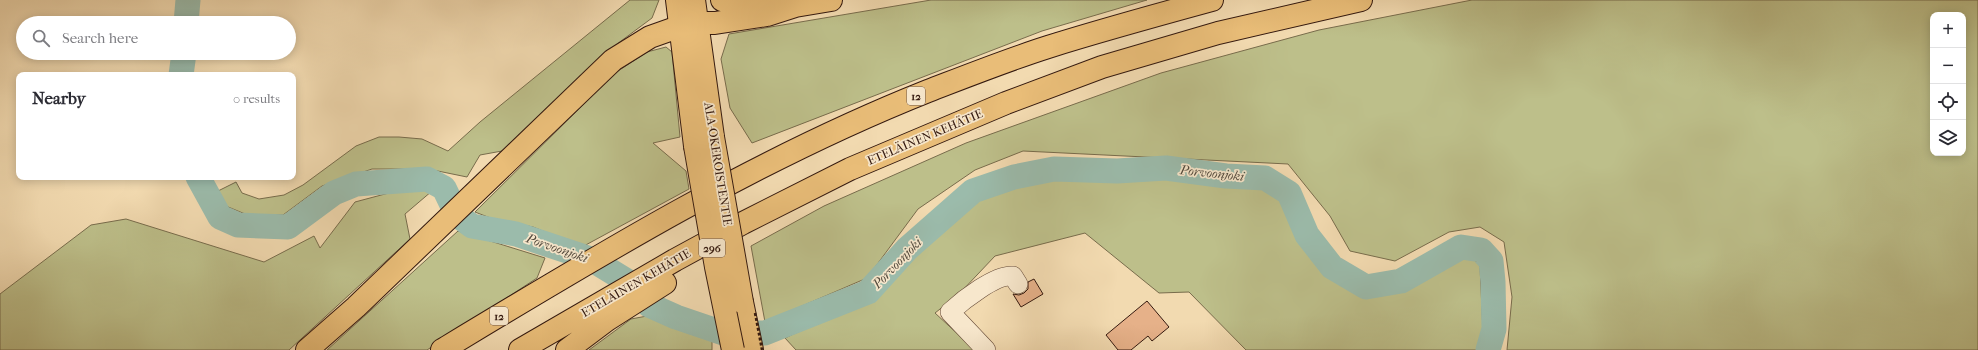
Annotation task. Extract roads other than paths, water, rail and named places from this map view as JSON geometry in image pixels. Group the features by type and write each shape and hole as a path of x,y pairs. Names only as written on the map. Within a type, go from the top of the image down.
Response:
{"main road":[{"name":"ALA-OKEROISTENTIE","path":"677,0 689,24"},
{"name":"ALA-OKEROISTENTIE","path":"694,0 689,24 704,142 716,268 733,350"},
{"path":"722,0 730,3 765,6 795,6"},
{"path":"307,350 356,307 613,60 650,38 689,24 715,23 752,17 795,6 831,0"},
{"name":"12","path":"442,350 556,281 638,234 748,174 864,118 927,92 1046,48 1212,0"},
{"name":"ETELÄINEN KEHÄTIE","path":"520,350 601,314 743,223 850,170 1006,102 1102,67 1211,35 1361,0"},
{"name":"ALA-OKEROISTENTIE","path":"704,142 734,263 752,350"},
{"path":"567,350 601,314"}],"street":[{"path":"986,350 950,312 962,301 1005,275 1013,276 1018,284"}],"waterway":[{"name":"Porvoonjoki","path":"187,16 188,0"},
{"name":"Porvoonjoki","path":"181,72 183,60"},
{"name":"Porvoonjoki","path":"200,180 220,217 238,225 288,227 334,193 356,184 427,179 444,188 457,215 472,226 516,234 591,259 635,286 649,305 676,317 723,333 765,333 868,292 907,249 973,191 1014,177 1054,169 1117,171 1166,168 1226,176 1265,178 1289,193 1307,235 1332,267 1366,287 1401,281 1461,247 1481,250 1491,261 1493,282 1494,329 1488,350"}]}
